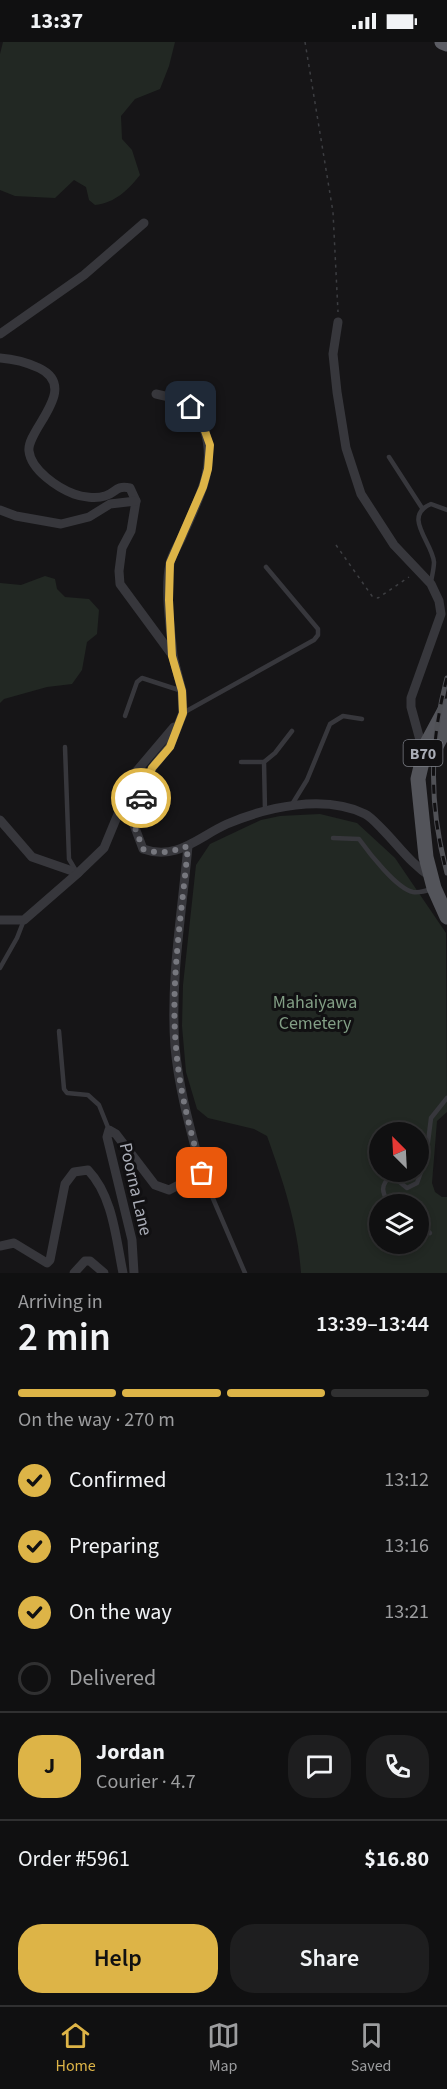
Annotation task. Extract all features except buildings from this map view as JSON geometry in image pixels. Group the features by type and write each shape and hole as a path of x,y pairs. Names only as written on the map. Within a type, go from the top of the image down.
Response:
{"highway":[{"path":"442,42 447,44"}],"main road":[{"name":"B70","path":"447,705 423,751 418,779 426,857 432,882 447,917"},
{"name":"B70","path":"421,805 430,759 447,726"}],"street":[{"path":"0,318 4,330 84,275 144,223"},
{"path":"338,322 333,354 346,448 361,494 394,545 431,584 439,601 441,614 411,698 411,707 423,751"},
{"path":"0,358 24,361 46,371 52,377 54,399 29,443 29,453 35,464 53,484 76,495 93,497 107,496 117,487 130,488 136,501 131,531 122,548 120,584 172,656"},
{"path":"156,394 180,399 191,407 201,420 210,445 208,469 203,487 170,563 172,656 182,691 183,713 170,747 152,768 146,783 134,825 143,849 156,853 170,853 188,846 225,825 265,810 291,806 337,804 367,814 432,882"},
{"path":"0,510 16,516 61,524 89,517 110,504 136,501"},
{"path":"0,920 24,920 104,848 135,773 178,723"},
{"path":"0,820 32,857 78,873"},
{"path":"188,846 176,976 175,1046 182,1097 202,1173"},
{"name":"Poorna Lane","path":"134,1273 132,1240 107,1137 109,1130 116,1134 156,1185 169,1190 202,1173"},
{"path":"0,1246 14,1244 47,1263 50,1260 65,1184 74,1172 88,1170 99,1181 110,1214 123,1273"},
{"path":"74,1273 86,1261 104,1273"}],"lane":[{"path":"389,457 422,508"},
{"path":"431,584 434,562 418,523 418,515 422,508 431,504 447,510"},
{"path":"183,713 314,640 318,635 318,629 266,567"},
{"path":"125,717 137,682 142,678 182,691"},
{"path":"291,806 307,780 330,724 344,716 362,719"},
{"path":"241,762 264,762 275,753 292,731"},
{"path":"65,747 69,859 78,873"},
{"path":"264,762 265,810"},
{"path":"333,838 359,839 381,867 407,890 423,892 432,882"},
{"path":"0,968 24,920"},
{"path":"59,1031 64,1089 67,1093 87,1095 99,1105 109,1130"},
{"path":"384,1194 383,1183 391,1175 407,1188 417,1183 426,1158 431,1118 447,1098"},
{"path":"202,1173 245,1273"}],"path":[{"path":"305,42 333,212 338,322"},
{"path":"336,545 372,596 378,598 417,571"}],"green space":[{"path":"3,42 175,42 160,89 135,99 121,116 122,139 132,150 140,175 131,186 109,202 95,205 89,200 86,187 74,180 55,198 15,196 0,190 0,54"},
{"path":"45,576 55,579 57,589 65,597 89,599 99,610 97,634 87,642 82,670 72,684 47,687 4,699 0,703 0,583 21,585"},
{"name":"Mahaiyawa Cemetery","path":"320,814 357,823 395,858 446,933 447,1112 437,1121 432,1183 435,1192 442,1197 447,1197 447,1273 301,1273 293,1220 267,1136 254,1129 208,1118 197,1109 186,1072 182,1026 183,985 196,865 210,844 261,820 280,816"}],"railway":[{"path":"447,678 434,752 434,800 447,873"}],"way so far":[{"path":"141,798 134,825 143,849 156,853 170,853 188,846 176,976 175,1046 182,1097 202,1173"}],"route":[{"path":"141,798 152,768 170,747 183,713 182,691 172,656 170,563 203,487 208,469 210,445 201,420 191,407"}]}
